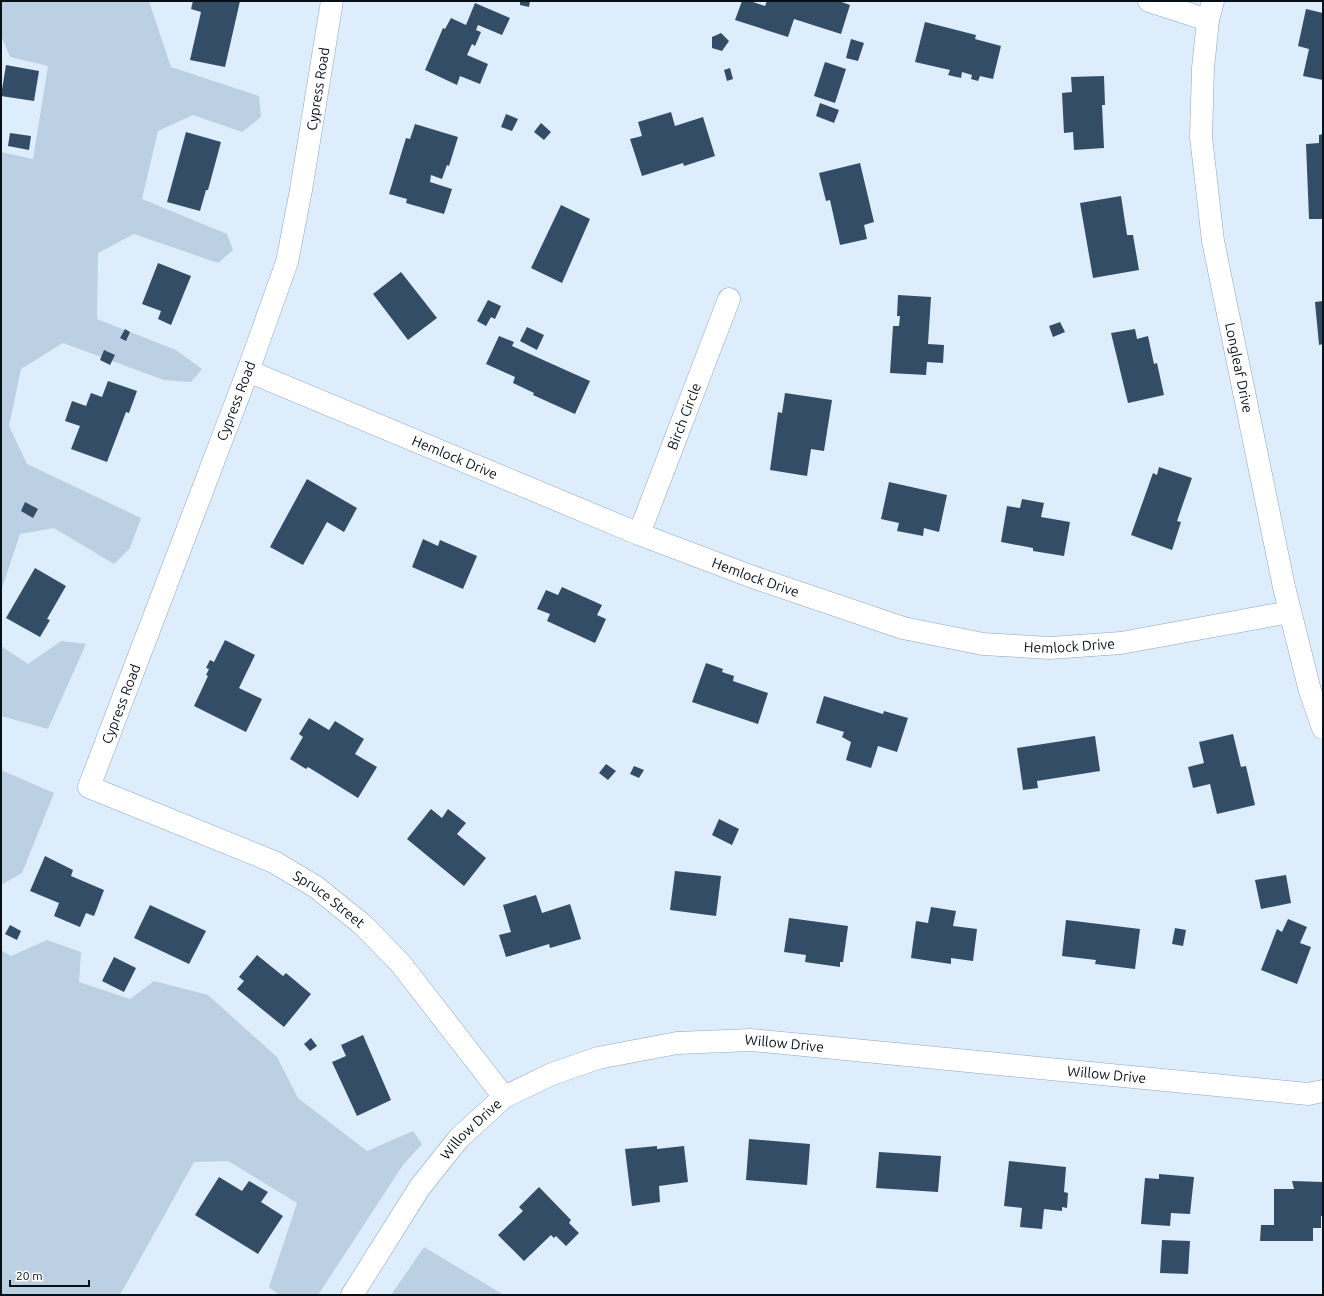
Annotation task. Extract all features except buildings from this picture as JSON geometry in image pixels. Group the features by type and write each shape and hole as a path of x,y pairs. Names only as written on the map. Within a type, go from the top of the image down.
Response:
{"street":[{"name":"Cypress Road","path":"89,787 248,371 286,262 301,190 332,1"},
{"path":"1150,1 1211,10"},
{"name":"Longleaf Drive","path":"1211,10 1203,68 1201,137 1213,240 1290,612 1310,691 1323,728"},
{"name":"Birch Circle","path":"639,534 729,299"},
{"name":"Hemlock Drive","path":"248,371 639,534 750,576 903,628 983,644 1050,648 1121,643 1290,612"},
{"name":"Spruce Street","path":"89,787 274,862 316,887 363,925 401,964 504,1097"},
{"name":"Willow Drive","path":"352,1295 420,1187 459,1138 504,1097 552,1074 598,1058 677,1043 751,1040 1308,1094 1323,1091"}],"shaded area":[{"path":"1,1 149,1 171,67 259,96 261,117 242,132 193,115 158,131 142,199 227,234 233,250 218,263 134,234 98,253 97,319 176,350 202,369 191,382 164,380 63,343 21,369 9,426 27,464 141,518 130,548 114,564 54,528 20,534 1,591 1,152 33,159 48,66 10,57 1,36"},
{"path":"61,641 86,644 48,729 1,716 1,646 28,664"},
{"path":"1,770 54,793 22,873 1,885"},
{"path":"47,940 81,952 79,982 130,999 154,981 208,995 277,1057 298,1098 367,1151 413,1131 422,1144 403,1165 318,1295 279,1295 269,1287 297,1203 228,1161 194,1162 120,1295 1,1295 1,950 11,956"},
{"path":"424,1247 504,1295 391,1295"}]}
